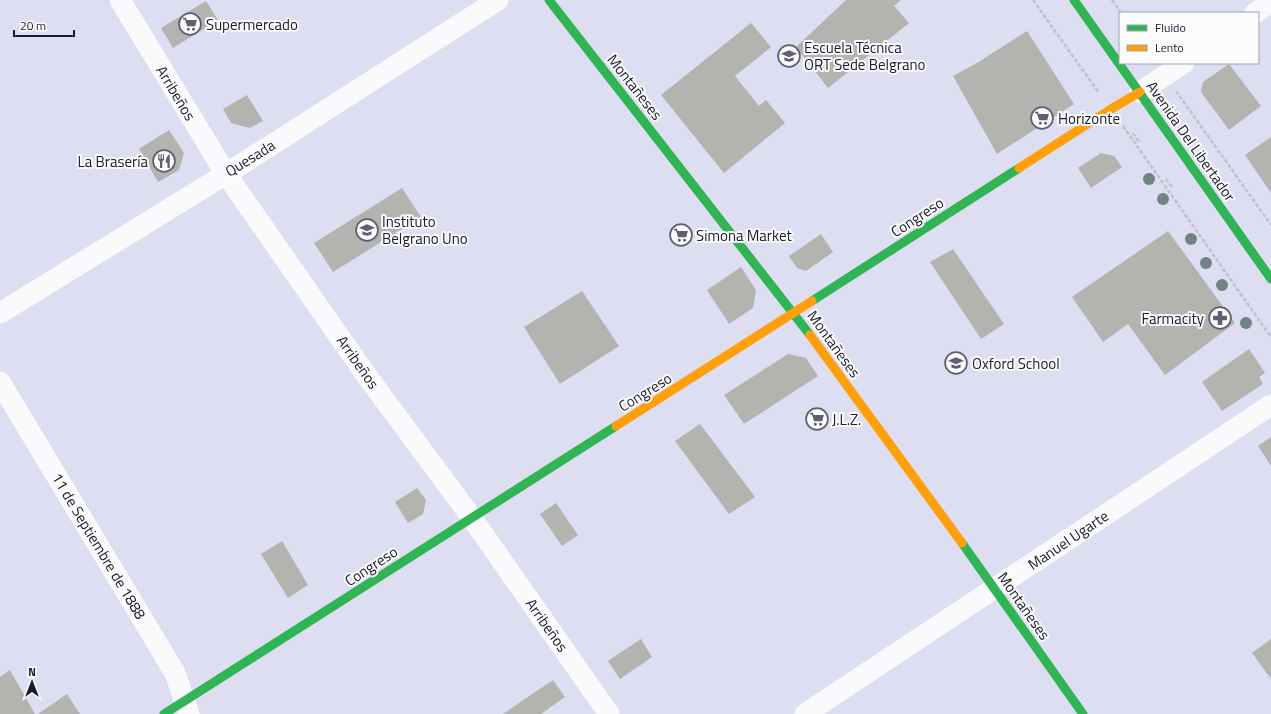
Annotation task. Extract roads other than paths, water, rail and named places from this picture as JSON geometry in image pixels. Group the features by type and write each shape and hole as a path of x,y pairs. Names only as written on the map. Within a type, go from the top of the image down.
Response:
{"street":[{"name":"Arribeños","path":"120,0 226,174 364,372 472,518 609,714"},
{"name":"Quesada","path":"0,313 226,174 498,0"},
{"name":"Montañeses","path":"548,0 794,313 995,589 1083,714"},
{"name":"Avenida Del Libertador","path":"1074,0 1119,63"},
{"path":"1256,12 1271,2"},
{"name":"Avenida Del Libertador","path":"1120,64 1271,279"},
{"path":"1140,92 1182,64"},
{"name":"Congreso","path":"164,714 187,708 472,518 1111,109 1140,92"},
{"name":"11 de Septiembre de 1888","path":"0,382 175,673 187,708"},
{"name":"Manuel Ugarte","path":"805,714 1271,404"}],"place":[{"name":"Supermercado","path":"190,24"},
{"name":"Escuela Técnica ORT Sede Belgrano","path":"789,56"},
{"name":"Horizonte","path":"1042,118"},
{"name":"La Brasería","path":"164,161"},
{"name":"Instituto Belgrano Uno","path":"367,230"},
{"name":"Simona Market","path":"681,235"},
{"name":"Farmacity","path":"1220,318"},
{"name":"Oxford School","path":"956,363"},
{"name":"J.L.Z.","path":"817,419"}]}
